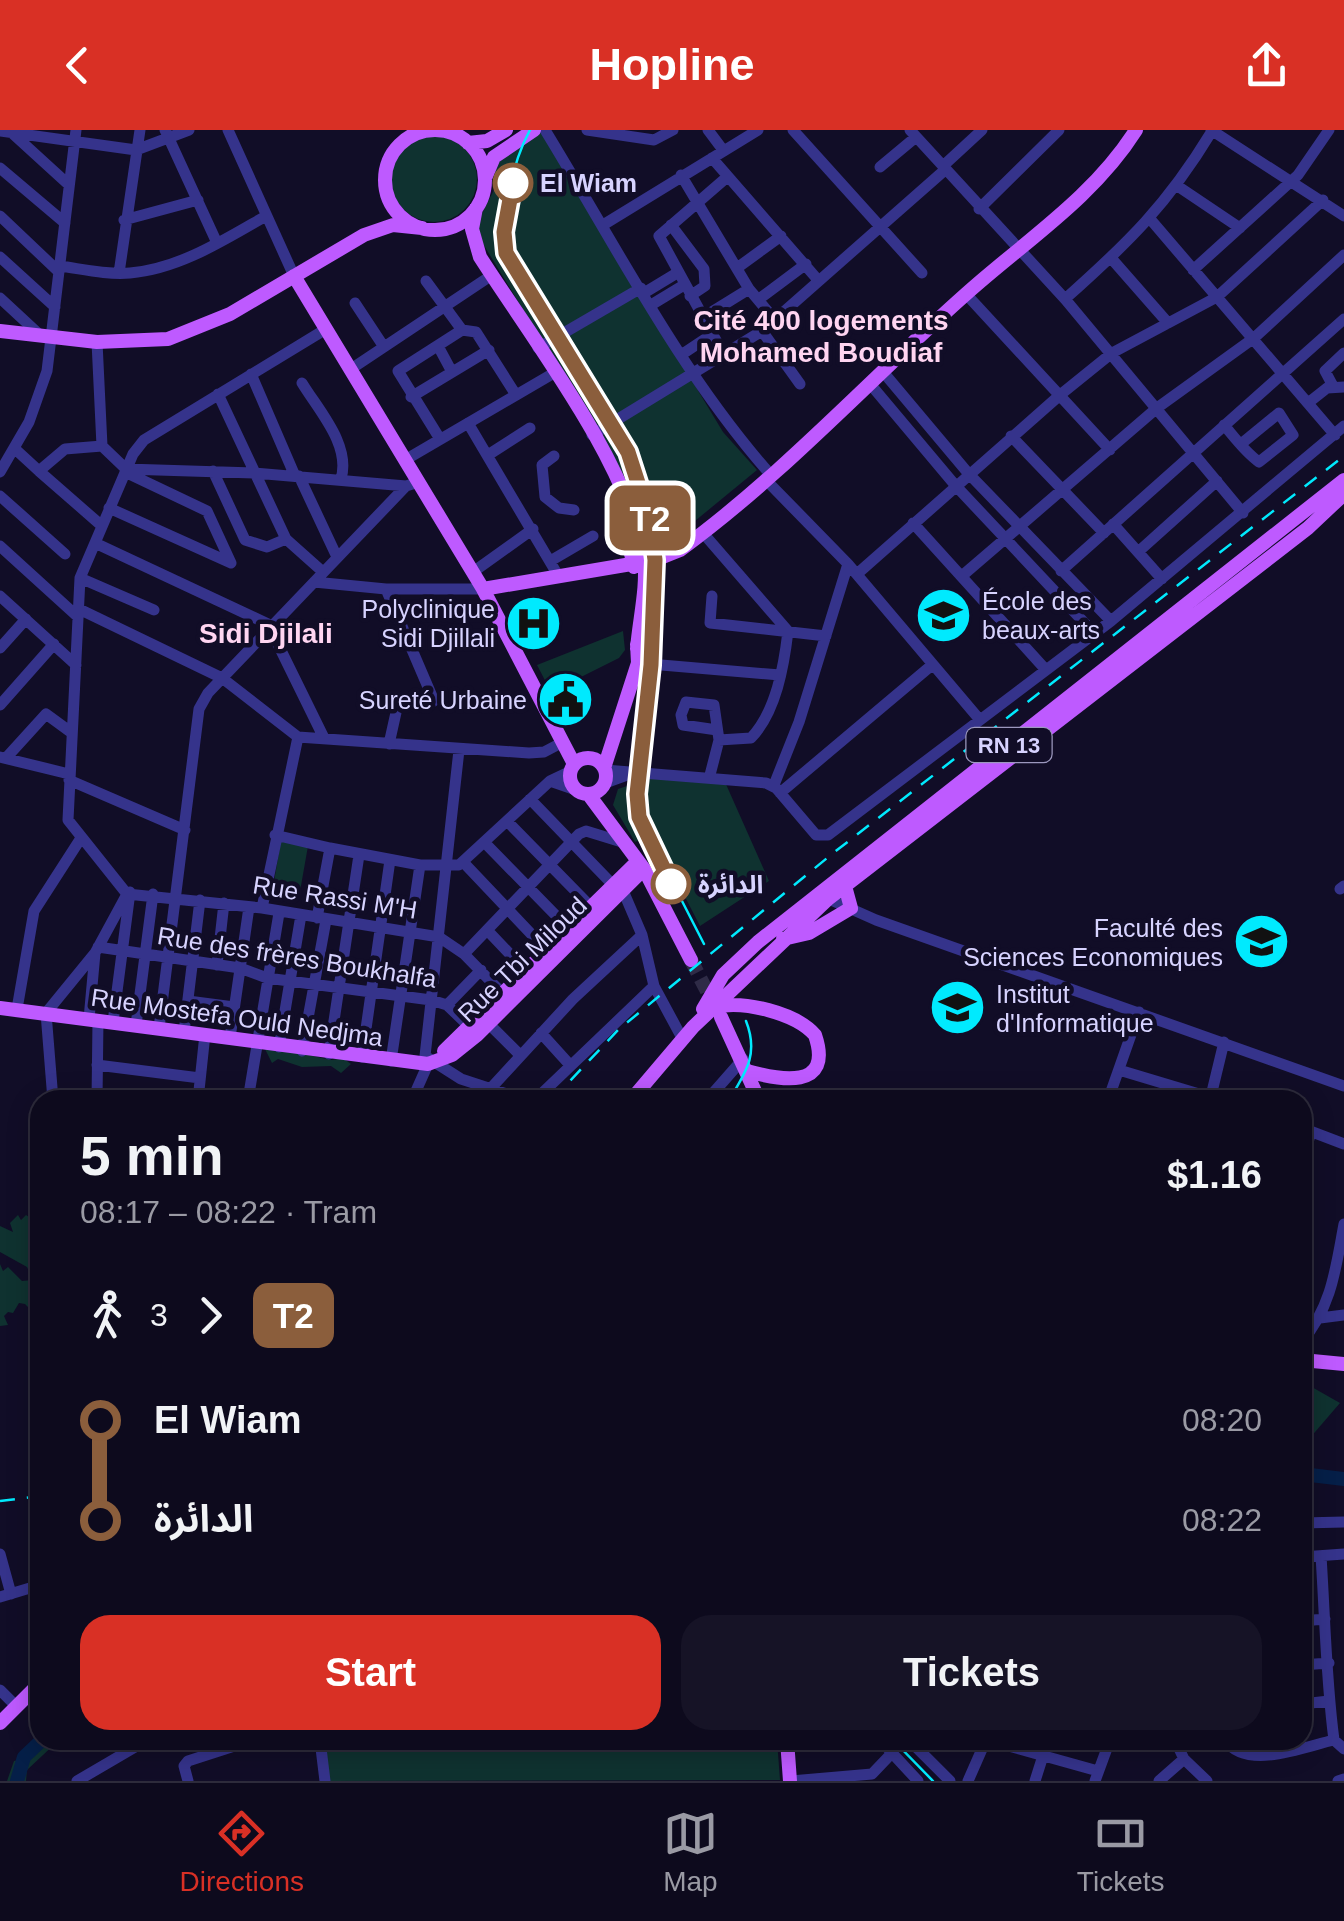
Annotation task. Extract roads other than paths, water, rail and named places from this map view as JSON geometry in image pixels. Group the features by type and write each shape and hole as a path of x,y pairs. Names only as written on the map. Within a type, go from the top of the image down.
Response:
{"main road":[{"path":"397,147 400,130"},
{"path":"468,143 487,141 506,130"},
{"path":"480,257 472,229 494,157 534,130"},
{"path":"483,589 639,562 680,550 767,477 966,294 1104,174 1136,130"},
{"path":"364,235 385,215 389,160 397,147 418,131 454,134 468,143 481,160 485,182"},
{"path":"386,189 398,214 422,228"},
{"path":"439,230 456,226 476,208"},
{"path":"0,330 97,342 144,343 194,331 364,235 393,225 459,236 480,257 538,348 592,435 632,512 639,562 637,656 597,782"},
{"path":"294,276 405,460 412,484 483,589 565,745 597,782 611,819 641,865 691,960"},
{"name":"RN 13","path":"687,1032 727,970 780,932 1344,480"},
{"name":"RN 13","path":"824,896 845,886 1308,528 1344,494"},
{"path":"580,763 619,720"},
{"path":"580,763 597,782"},
{"name":"Rue Tbi Miloud","path":"428,1063 478,1028 641,865"},
{"path":"780,932 809,933 851,908 845,886"},
{"name":"RN 13","path":"687,1032 733,1000 780,932"},
{"path":"506,998 526,972 551,955"},
{"path":"733,1000 800,1022 818,1040 818,1055 809,1074 794,1081 769,1078 745,1065"},
{"name":"Rue Mostefa Ould Nedjma","path":"0,1008 205,1034 302,1051 428,1063"},
{"path":"716,1012 754,1090"},
{"path":"639,1090 687,1032"},
{"path":"759,1090 769,1078"},
{"path":"1312,1361 1344,1364"},
{"path":"0,1722 30,1692"},
{"path":"788,1750 790,1781"}],"street":[{"path":"119,273 140,130"},
{"path":"3,131 75,136 136,150 167,134 188,130"},
{"path":"228,130 294,276"},
{"path":"545,130 693,374 737,437 767,477 852,569 980,720"},
{"path":"587,130 654,140 673,130"},
{"path":"708,130 726,178 818,280"},
{"path":"603,225 758,130"},
{"path":"794,130 922,273"},
{"path":"592,435 762,331 882,226 982,130"},
{"path":"978,209 1059,130"},
{"path":"1065,299 1151,220 1178,187 1211,130 1344,216"},
{"path":"1193,270 1292,180 1328,130"},
{"path":"3,131 70,185"},
{"path":"880,166 913,133 978,209 1065,299 1243,513"},
{"path":"167,134 217,244"},
{"path":"0,472 38,401 46,337 55,308 75,136"},
{"path":"0,168 65,223"},
{"path":"682,175 750,289 775,320"},
{"path":"724,355 660,242 662,230 726,178"},
{"path":"1178,187 1240,228"},
{"path":"124,220 198,200"},
{"path":"1323,200 1344,206"},
{"path":"777,789 852,569 913,523 1010,436 1112,354 1217,297 1323,200"},
{"path":"0,216 59,269 119,273 166,265 217,244 266,216"},
{"path":"550,781 597,782 631,774 710,775 777,789 816,835 828,835 1111,621 1339,430 1308,403 1151,220"},
{"path":"538,348 645,296 684,285 703,289 706,274 670,225"},
{"path":"737,268 781,236"},
{"path":"963,574 1064,492 1157,408 1254,338 1344,255"},
{"path":"0,257 55,308"},
{"path":"1110,258 1168,323"},
{"path":"759,299 806,264"},
{"path":"351,369 492,276"},
{"path":"426,280 462,330"},
{"path":"702,318 750,289"},
{"path":"966,294 1110,450"},
{"path":"0,298 46,337"},
{"path":"355,303 384,348"},
{"path":"1061,571 1343,320"},
{"path":"100,1020 122,952 129,893 68,820 80,578 126,471 144,440 326,328"},
{"path":"440,439 411,397 399,368 462,330 476,332 516,395"},
{"path":"762,331 800,384"},
{"path":"682,354 711,336"},
{"path":"97,342 102,446 126,471 207,511 232,562 110,508"},
{"path":"438,346 452,372"},
{"path":"411,397 489,350"},
{"path":"1308,403 1339,387 1325,371 1344,353"},
{"path":"884,373 968,473 1111,621"},
{"path":"251,374 338,558"},
{"path":"405,460 554,374"},
{"path":"302,383 341,448 345,460 341,479"},
{"path":"870,385 955,485 1094,634"},
{"path":"218,394 286,538 319,577 386,589 483,589"},
{"path":"1224,426 1241,444 1259,462 1293,435 1293,428 1279,414 1241,444"},
{"path":"468,423 552,560 558,578"},
{"path":"488,456 530,428"},
{"path":"1010,436 1064,492 1138,552 1162,579"},
{"path":"39,471 65,449 102,446"},
{"path":"14,448 102,526"},
{"path":"554,456 542,465 544,496 559,508 574,510"},
{"path":"126,471 213,470 412,484"},
{"path":"213,470 245,540 267,547 286,538"},
{"path":"1138,552 1216,481"},
{"path":"159,1028 198,710 222,678 412,484"},
{"path":"0,496 64,554"},
{"path":"522,510 544,496"},
{"path":"913,523 1046,670"},
{"path":"472,572 533,529"},
{"path":"703,533 788,631"},
{"path":"552,560 594,536"},
{"path":"94,543 271,627 324,738"},
{"path":"0,546 79,613 222,678 298,737 459,750 544,752 565,745"},
{"path":"80,578 154,610"},
{"path":"386,589 434,701 398,708 390,744"},
{"path":"0,596 76,665"},
{"path":"712,596 710,623 826,636"},
{"path":"0,648 26,620"},
{"path":"710,775 718,735 754,736 764,721 780,675 788,631"},
{"path":"0,705 54,644"},
{"path":"637,656 780,675"},
{"path":"777,789 932,666"},
{"path":"72,734 46,714 3,758 69,777 184,830"},
{"path":"230,1038 240,968 298,737"},
{"path":"416,1090 428,1063 424,1050 459,750"},
{"path":"276,834 360,855 448,868 464,863 550,781 580,763"},
{"path":"530,799 570,843 619,886 642,935 654,986 687,1032"},
{"path":"507,821 595,911"},
{"path":"464,954 586,831 624,843"},
{"path":"17,1009 34,912 81,838"},
{"path":"486,844 573,933"},
{"path":"302,1051 316,984 330,848"},
{"path":"329,1054 360,855"},
{"path":"362,1057 390,860"},
{"path":"464,863 551,955"},
{"path":"391,1061 420,865"},
{"path":"52,1090 46,1013 97,950 129,893"},
{"name":"Rue Rassi M'H","path":"129,893 224,903 440,937 464,954 506,998"},
{"path":"136,1025 154,894"},
{"path":"824,896 1344,1086"},
{"path":"184,1032 200,900"},
{"path":"216,965 224,903"},
{"path":"249,1090 254,1042 279,912"},
{"path":"279,1047 301,915"},
{"path":"487,930 526,972"},
{"path":"492,1087 541,1033 642,935"},
{"path":"97,950 97,1090"},
{"name":"Rue des frères Boukhalfa","path":"97,950 240,968 267,978 431,1000 448,1005 520,1055"},
{"path":"448,1005 481,970"},
{"path":"545,1090 654,986"},
{"path":"188,1001 234,1007"},
{"path":"1112,1090 1138,1012"},
{"path":"541,1033 570,1065"},
{"path":"199,1090 205,1034"},
{"path":"1215,1090 1224,1042"},
{"path":"428,1063 461,1079 500,1090"},
{"path":"97,1065 200,1078"},
{"path":"714,1090 745,1065"},
{"path":"1119,1070 1184,1090"},
{"path":"1312,1131 1344,1144"},
{"path":"1312,1328 1318,1320 1344,1224"},
{"path":"1312,1319 1344,1315"},
{"path":"1312,1523 1344,1522"},
{"path":"0,1554 6,1595 30,1588"},
{"path":"1312,1557 1344,1554"},
{"path":"1312,1748 1339,1744 1328,1702 1333,1664 1325,1620 1321,1556"},
{"path":"1312,1621 1325,1620"},
{"path":"1333,1664 1344,1652"},
{"path":"0,1690 16,1705"},
{"path":"1312,1703 1328,1702"},
{"path":"77,1781 130,1750"},
{"path":"188,1781 184,1766 188,1761 222,1750"},
{"path":"321,1750 324,1781"},
{"path":"889,1750 918,1781"},
{"path":"921,1750 950,1781"},
{"path":"968,1781 982,1750"},
{"path":"1018,1750 1097,1776 1106,1750"},
{"path":"1035,1781 1045,1750"},
{"path":"1178,1750 1205,1780"},
{"path":"1239,1750 1248,1756 1294,1750"},
{"path":"790,1781 873,1777 892,1753"},
{"path":"1159,1781 1184,1759"}],"waterway":[{"path":"1312,1475 1344,1479"},
{"path":"17,1781 24,1757 31,1750"}],"tunnel":[{"path":"691,960 713,1003"}],"tram line":[{"path":"530,130 509,190 506,253 628,452 651,520 655,560 651,665 638,774 639,817 704,944"},
{"name":"T2","path":"513,183 504,232 506,253 628,452 650,520 655,560 651,665 637,794 639,817 671,884"},
{"path":"735,1090 751,1053 746,1021"},
{"path":"903,1750 933,1781"}],"railway":[{"path":"561,1090 618,1030 832,854 1344,456"},
{"path":"0,1501 30,1497"}],"place":[{"name":"El Wiam","path":"513,183"},
{"name":"École des beaux-arts","path":"943,615"},
{"name":"Polyclinique Sidi Djillali","path":"534,623"},
{"name":"Sureté Urbaine","path":"566,700"},
{"name":"الدائرة","path":"671,884"},
{"name":"Faculté des Sciences Economiques","path":"1262,942"},
{"name":"Institut d'Informatique","path":"957,1008"}],"district":[{"name":"Cité 400 logements Mohamed Boudiaf","path":"821,336"},
{"name":"Sidi Djilali","path":"266,633"}]}
